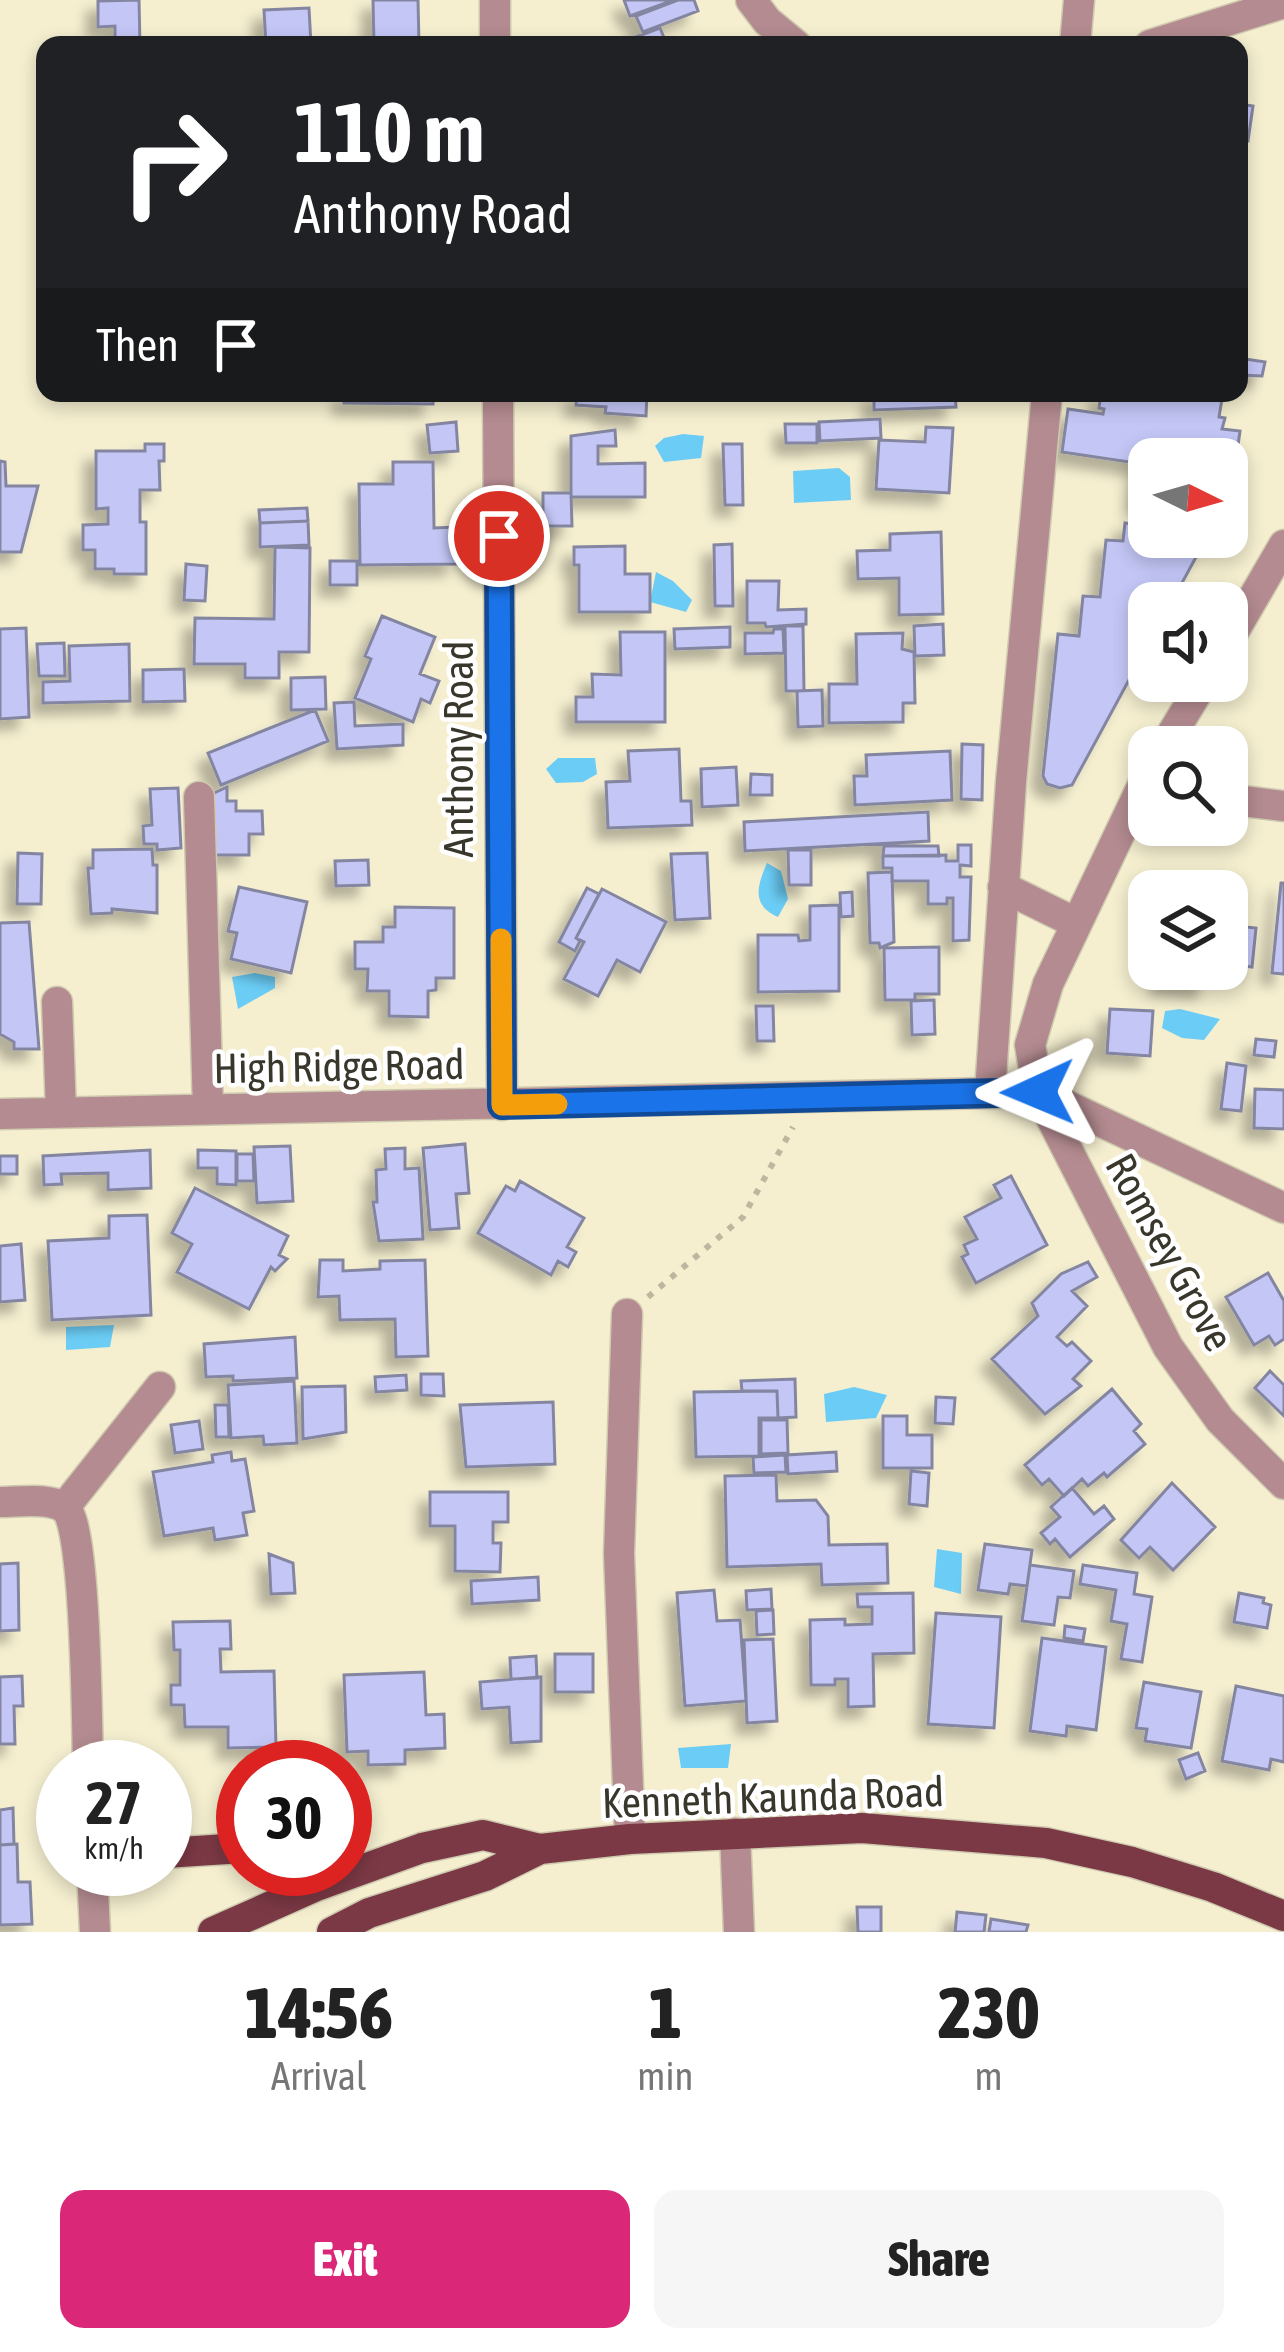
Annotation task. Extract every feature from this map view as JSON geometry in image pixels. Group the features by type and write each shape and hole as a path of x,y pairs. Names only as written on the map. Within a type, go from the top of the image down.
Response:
{"main road":[{"name":"Kenneth Kaunda Road","path":"332,1932 369,1913 485,1876 540,1849 630,1839 862,1828 1046,1843 1192,1881 1284,1916"},
{"name":"Kenneth Kaunda Road","path":"372,1861 483,1835 540,1849"},
{"name":"Kenneth Kaunda Road","path":"213,1932 289,1896"},
{"path":"362,1896 369,1913"}],"street":[{"path":"495,0 495,36"},
{"path":"751,0 785,36"},
{"path":"1076,36 1079,0"},
{"path":"1179,36 1284,3"},
{"name":"Anthony Road","path":"498,402 502,1105"},
{"path":"990,1092 1003,887 1046,402"},
{"path":"1248,607 1284,545"},
{"path":"199,797 208,1109"},
{"path":"1248,802 1284,806"},
{"name":"Romsey Grove","path":"1128,818 1034,1022 1030,1045 1038,1092 1168,1347 1220,1420 1284,1484"},
{"path":"1003,887 1076,923"},
{"path":"58,1002 61,1112"},
{"path":"1038,1092 1284,1208"},
{"name":"High Ridge Road","path":"0,1114 1038,1092"},
{"path":"627,1314 620,1554 630,1839"},
{"path":"64,1508 160,1387"},
{"path":"0,1502 29,1501 64,1508 74,1519 80,1558 87,1740"},
{"path":"735,1833 739,1932"},
{"path":"93,1896 94,1932"}],"path":[{"path":"627,1314 743,1217 809,1097"}],"water":[{"path":"704,436 701,458 664,462 655,446 664,438"},
{"path":"839,468 850,477 851,500 794,503 793,471"},
{"path":"656,572 692,600 686,612 650,602"},
{"path":"558,758 595,758 597,774 583,782 556,783 546,769"},
{"path":"767,863 781,871 788,899 778,917 760,901"},
{"path":"255,973 275,977 275,988 238,1009 232,977"},
{"path":"1180,1009 1220,1019 1204,1040 1182,1038 1162,1028 1165,1011"},
{"path":"114,1325 110,1347 66,1350 66,1327"},
{"path":"854,1387 887,1395 876,1418 826,1422 824,1394"},
{"path":"937,1549 962,1553 961,1594 934,1587"},
{"path":"731,1744 728,1768 681,1768 678,1748"}],"building":[{"path":"139,0 140,36 115,36 115,26 98,27 98,1"},
{"path":"373,0 418,0 419,36 374,36"},
{"path":"624,0 674,0 630,16"},
{"path":"678,0 694,0 698,11 643,32 636,16"},
{"path":"309,8 311,36 265,36 264,10"},
{"path":"660,28 663,36 638,36"},
{"path":"1248,359 1265,362 1262,376 1248,375"},
{"path":"433,402 433,404 344,403"},
{"path":"647,402 646,416 605,413 606,407 576,405"},
{"path":"874,402 956,402 956,407 874,410"},
{"path":"1100,402 1222,402 1222,429 1240,431 1239,438 1128,438 1128,462 1062,452 1068,409 1103,414 1104,409 1099,408"},
{"path":"880,419 881,438 820,441 819,422"},
{"path":"456,422 458,451 430,453 427,425"},
{"path":"785,424 817,424 817,443 786,443"},
{"path":"926,427 953,428 949,493 876,489 879,440 925,442"},
{"path":"615,430 616,446 598,446 598,464 645,463 645,497 571,497 571,436"},
{"path":"145,444 164,444 160,490 140,490 140,522 146,522 146,574 95,569 95,550 83,550 83,525 108,524 108,508 96,509 96,451 145,451"},
{"path":"723,444 742,444 743,505 725,505"},
{"path":"0,461 5,462 6,486 38,486 21,552 0,552"},
{"path":"393,462 433,462 434,528 457,527 457,564 360,565 359,484 393,484"},
{"path":"543,493 571,493 572,526 543,526"},
{"path":"307,508 308,521 260,523 259,510"},
{"path":"308,521 309,545 260,547 260,523"},
{"path":"1128,523 1128,558 1196,558 1182,582 1128,582 1128,682 1072,785 1060,788 1047,784 1043,776 1058,634 1079,636 1083,596 1100,597 1106,540 1123,541"},
{"path":"941,532 943,614 899,615 899,578 858,579 857,551 890,550 890,534"},
{"path":"732,544 733,606 715,606 714,545"},
{"path":"625,546 625,574 650,574 650,612 579,612 579,565 574,565 574,547"},
{"path":"275,547 310,548 309,652 279,652 279,678 245,678 245,664 194,664 195,618 274,619"},
{"path":"330,561 357,561 357,585 330,585"},
{"path":"186,564 207,566 205,601 184,600"},
{"path":"747,581 779,581 778,610 806,609 806,624 766,627 765,623 747,623"},
{"path":"382,616 435,637 420,674 439,681 430,703 421,699 413,722 355,698 371,659 365,656"},
{"path":"943,624 944,655 915,656 914,626"},
{"path":"785,626 803,626 804,691 786,691"},
{"path":"730,627 730,647 675,649 674,629"},
{"path":"26,628 29,717 0,719 0,629"},
{"path":"783,629 784,653 745,654 745,633 773,633"},
{"path":"620,632 665,632 665,722 576,722 576,697 593,697 592,674 621,675"},
{"path":"903,633 902,649 914,652 915,703 903,703 903,722 829,723 829,684 857,684 856,634"},
{"path":"64,643 65,676 39,676 37,644"},
{"path":"129,644 130,701 43,703 43,682 70,681 69,646"},
{"path":"184,669 185,701 143,702 143,670"},
{"path":"325,677 326,709 291,710 291,678"},
{"path":"822,690 823,726 798,727 797,691"},
{"path":"354,702 355,726 403,724 403,745 337,749 334,703"},
{"path":"315,710 328,741 221,785 208,753"},
{"path":"962,744 983,745 982,800 961,799"},
{"path":"679,749 681,801 691,801 692,825 608,828 606,782 630,781 628,751"},
{"path":"950,751 952,800 855,805 854,776 867,776 866,755"},
{"path":"736,767 738,805 702,807 701,769"},
{"path":"751,774 772,775 772,795 750,795"},
{"path":"227,787 227,801 236,801 236,811 262,811 263,834 249,834 249,855 208,855 208,796"},
{"path":"178,788 181,848 157,850 157,844 144,844 143,826 152,825 150,789"},
{"path":"928,812 929,841 745,851 744,822"},
{"path":"958,845 971,845 971,866 960,865 960,877 971,877 969,940 953,941 953,898 947,898 947,904 928,904 928,881 892,881 892,868 883,868 883,856 946,855 946,861 958,861"},
{"path":"884,846 938,846 939,856 883,856"},
{"path":"152,849 153,865 157,865 157,913 112,909 112,913 91,914 88,868 93,868 93,850"},
{"path":"788,850 811,850 811,885 789,885"},
{"path":"18,853 42,854 41,904 17,904"},
{"path":"707,853 710,918 675,920 671,854"},
{"path":"368,860 369,885 336,886 335,861"},
{"path":"892,872 894,942 880,948 879,943 870,943 868,873"},
{"path":"1284,883 1284,974 1272,973"},
{"path":"239,887 307,902 291,973 231,959 237,933 228,931"},
{"path":"587,888 599,894 576,938 580,941 575,951 559,942"},
{"path":"602,889 666,922 640,972 617,960 598,996 564,979 584,942 576,938"},
{"path":"852,892 853,916 841,917 840,893"},
{"path":"839,905 839,991 758,992 758,935 798,935 799,941 810,940 810,906"},
{"path":"395,907 454,908 454,978 436,978 436,990 428,991 428,1017 389,1016 389,991 367,991 368,969 355,969 355,942 383,942 383,927 395,927"},
{"path":"29,922 39,1049 14,1049 14,1042 0,1034 0,923"},
{"path":"1248,927 1256,928 1252,967 1248,967"},
{"path":"939,947 939,994 885,1000 884,948"},
{"path":"934,1000 935,1034 912,1035 911,1001"},
{"path":"756,1006 773,1006 774,1041 757,1041"},
{"path":"1110,1009 1153,1011 1150,1056 1107,1053"},
{"path":"1256,1039 1276,1041 1274,1057 1254,1055"},
{"path":"1227,1063 1246,1066 1241,1111 1221,1109"},
{"path":"1255,1089 1284,1090 1284,1129 1254,1128"},
{"path":"465,1144 469,1193 456,1194 459,1228 430,1230 423,1148"},
{"path":"290,1146 293,1201 257,1203 254,1147"},
{"path":"405,1148 405,1169 419,1168 423,1239 379,1241 373,1202 377,1202 376,1170 386,1169 385,1149"},
{"path":"150,1150 151,1188 108,1190 108,1173 61,1174 62,1184 44,1185 43,1156"},
{"path":"198,1150 236,1151 236,1185 217,1184 217,1168 198,1168"},
{"path":"237,1154 253,1154 254,1181 237,1181"},
{"path":"0,1156 17,1156 17,1174 0,1174"},
{"path":"1011,1176 1047,1245 976,1283 962,1257 968,1254 964,1245 977,1239 965,1217 1001,1198 994,1185"},
{"path":"520,1181 584,1218 567,1247 576,1252 568,1267 558,1261 551,1275 478,1233 506,1186 515,1191"},
{"path":"195,1188 288,1236 279,1255 287,1259 275,1271 271,1267 249,1309 177,1272 192,1244 172,1233"},
{"path":"147,1215 151,1315 52,1320 48,1241 109,1238 109,1216"},
{"path":"21,1244 25,1300 0,1302 0,1246"},
{"path":"320,1260 343,1260 343,1271 380,1269 380,1261 425,1260 428,1356 396,1357 395,1319 340,1320 339,1296 318,1297"},
{"path":"1088,1262 1097,1277 1072,1291 1087,1306 1057,1337 1067,1346 1072,1342 1091,1361 1073,1379 1081,1386 1045,1414 992,1359 1038,1316 1032,1303 1061,1274"},
{"path":"1268,1273 1284,1301 1284,1339 1275,1345 1269,1336 1254,1345 1226,1297"},
{"path":"295,1337 297,1378 233,1381 233,1376 206,1377 204,1344"},
{"path":"1270,1371 1284,1385 1284,1416 1255,1388"},
{"path":"421,1374 443,1374 444,1396 421,1395"},
{"path":"406,1375 407,1390 376,1392 375,1377"},
{"path":"795,1379 796,1417 778,1418 777,1391 742,1391 741,1381"},
{"path":"294,1381 297,1443 264,1445 263,1436 231,1438 228,1385"},
{"path":"345,1386 346,1432 303,1439 302,1387"},
{"path":"1112,1389 1141,1424 1134,1431 1145,1444 1107,1477 1104,1473 1088,1486 1082,1479 1064,1496 1049,1479 1042,1485 1025,1465"},
{"path":"777,1391 778,1418 759,1418 759,1456 696,1457 694,1392"},
{"path":"936,1397 955,1398 953,1424 935,1423"},
{"path":"553,1402 555,1464 466,1467 460,1405"},
{"path":"215,1405 228,1405 229,1437 216,1437"},
{"path":"883,1416 907,1416 907,1435 932,1435 932,1468 883,1468"},
{"path":"761,1420 787,1420 788,1453 761,1454"},
{"path":"199,1421 203,1449 175,1453 171,1425"},
{"path":"231,1452 232,1461 245,1459 254,1511 243,1513 247,1535 215,1540 213,1528 164,1536 153,1472 213,1462 212,1455"},
{"path":"836,1452 837,1471 788,1474 787,1455"},
{"path":"785,1455 786,1472 754,1473 753,1457"},
{"path":"911,1471 929,1473 927,1506 909,1504"},
{"path":"776,1475 777,1501 816,1500 828,1516 829,1545 887,1544 888,1583 822,1585 821,1564 727,1567 725,1476"},
{"path":"1172,1483 1215,1527 1173,1570 1150,1547 1139,1558 1121,1540"},
{"path":"1072,1488 1094,1514 1104,1506 1114,1519 1070,1557 1055,1539 1050,1544 1041,1533 1060,1517 1051,1507"},
{"path":"430,1492 508,1492 508,1522 493,1522 493,1543 501,1543 500,1572 455,1571 455,1526 430,1526"},
{"path":"985,1544 1032,1550 1027,1586 1010,1584 1008,1594 978,1590"},
{"path":"269,1554 293,1563 295,1593 271,1594"},
{"path":"18,1563 19,1630 0,1631 0,1564"},
{"path":"1030,1565 1074,1571 1070,1598 1058,1597 1054,1625 1022,1621"},
{"path":"1083,1565 1137,1573 1134,1594 1152,1597 1142,1662 1121,1659 1127,1624 1111,1621 1116,1590 1080,1584"},
{"path":"538,1577 539,1600 472,1604 471,1581"},
{"path":"771,1589 772,1609 747,1610 746,1591"},
{"path":"714,1590 717,1621 740,1620 746,1701 685,1706 677,1593"},
{"path":"913,1593 914,1653 873,1654 874,1706 848,1707 848,1679 835,1679 835,1685 811,1685 810,1620 872,1624 872,1607 858,1607 857,1594"},
{"path":"1239,1593 1264,1598 1263,1603 1271,1605 1267,1628 1234,1622"},
{"path":"773,1610 774,1634 757,1635 756,1611"},
{"path":"936,1613 1001,1617 994,1728 928,1724"},
{"path":"230,1621 231,1649 220,1649 221,1672 274,1671 276,1740 228,1740 228,1727 185,1727 184,1705 171,1705 171,1685 180,1685 180,1650 174,1650 173,1622"},
{"path":"1065,1626 1085,1629 1083,1641 1064,1638"},
{"path":"1042,1638 1106,1647 1096,1730 1067,1726 1066,1736 1030,1731"},
{"path":"773,1639 777,1721 747,1723 744,1640"},
{"path":"555,1654 593,1654 593,1692 555,1692"},
{"path":"536,1656 537,1678 511,1679 510,1658"},
{"path":"424,1672 426,1715 444,1714 445,1748 405,1750 405,1764 372,1765 372,1740 347,1740 344,1675"},
{"path":"22,1676 23,1706 14,1706 15,1744 0,1744 0,1677"},
{"path":"541,1677 541,1741 511,1743 509,1707 482,1709 480,1682"},
{"path":"1144,1682 1201,1692 1191,1748 1145,1741 1147,1729 1136,1728"},
{"path":"1236,1686 1284,1696 1284,1762 1271,1759 1269,1770 1222,1761"},
{"path":"1198,1753 1205,1771 1186,1779 1179,1760"},
{"path":"13,1808 14,1844 0,1845 0,1810"},
{"path":"17,1844 18,1882 30,1882 32,1924 0,1925 0,1845"},
{"path":"857,1907 881,1907 881,1932 858,1932"},
{"path":"957,1912 986,1915 984,1932 955,1932"},
{"path":"991,1919 1028,1925 1026,1932 989,1932"}],"slow traffic":[{"path":"501,939 502,1105 557,1104"}],"route":[{"path":"499,536 502,1105 1038,1092"}]}
